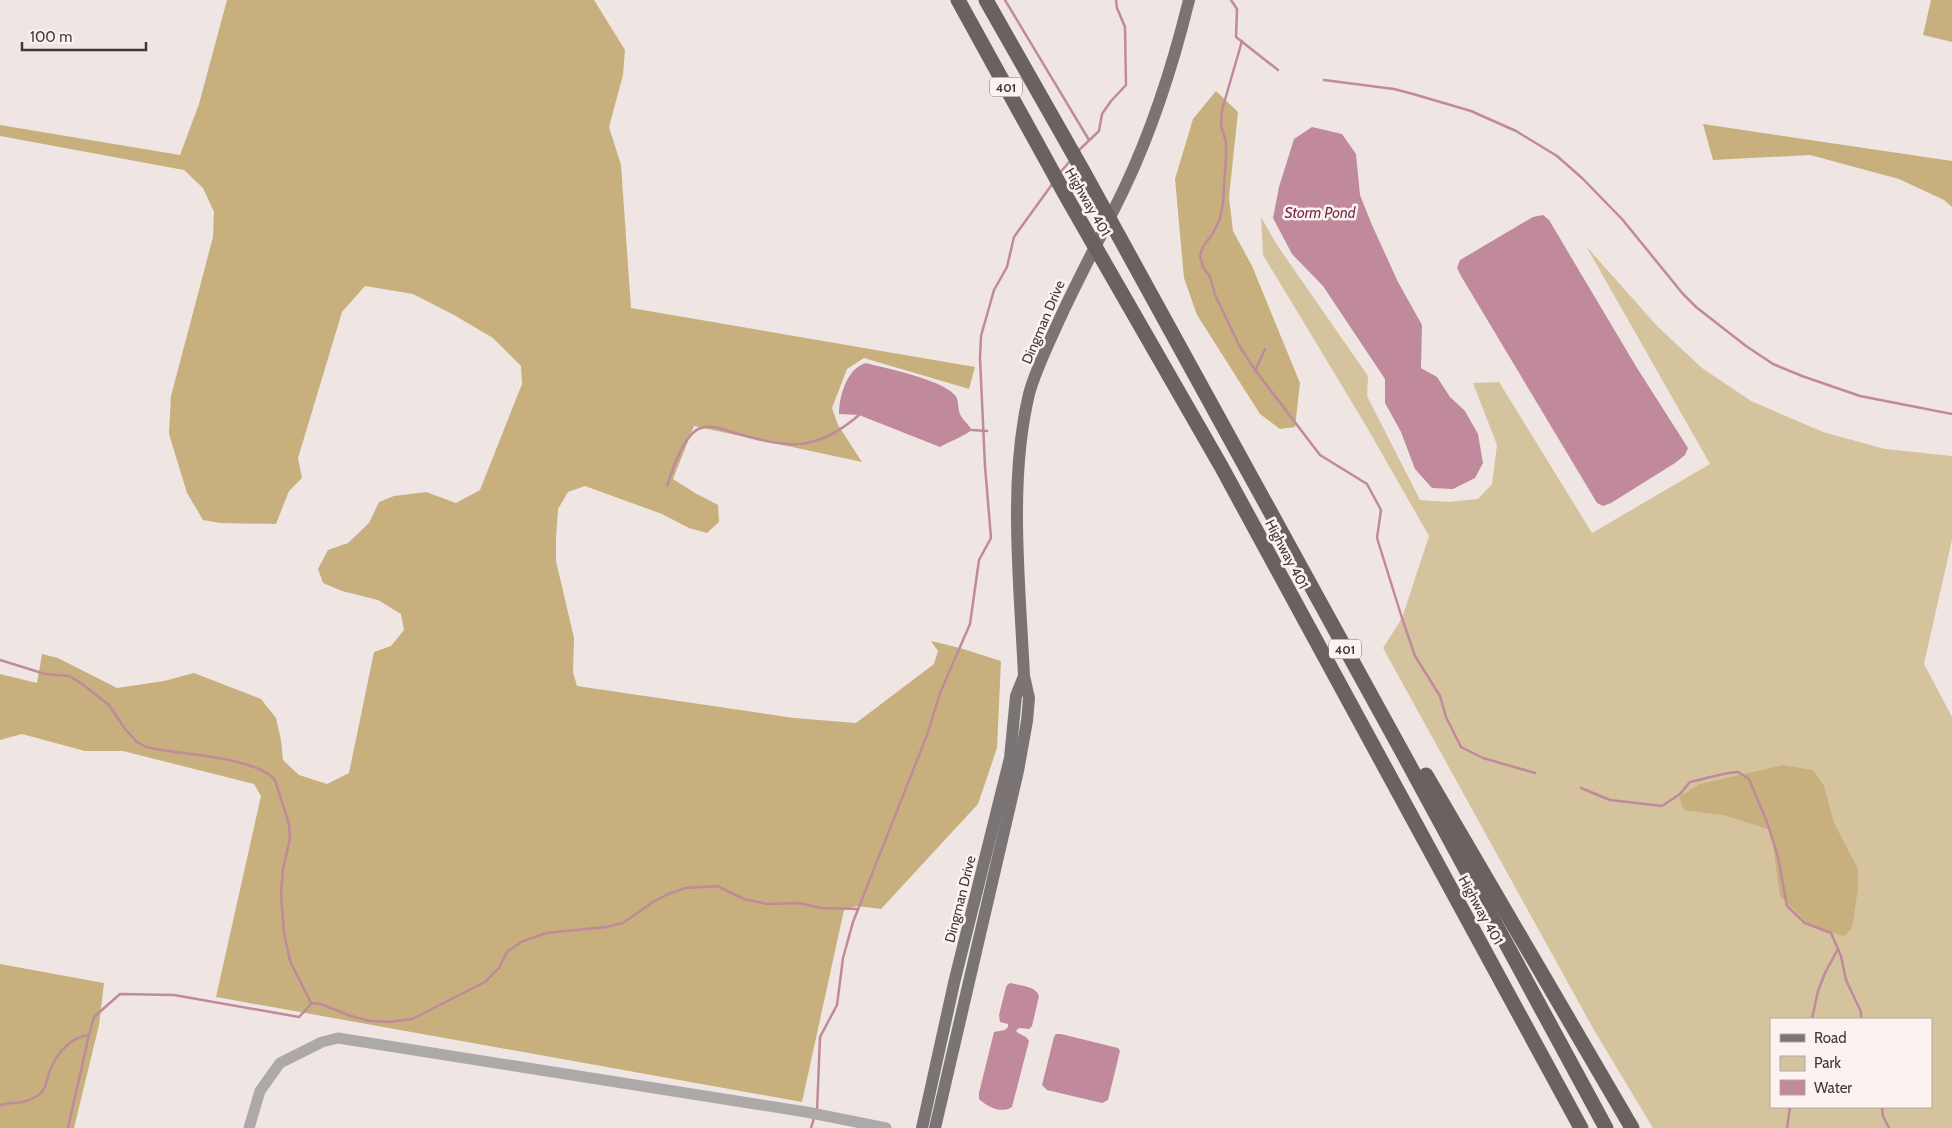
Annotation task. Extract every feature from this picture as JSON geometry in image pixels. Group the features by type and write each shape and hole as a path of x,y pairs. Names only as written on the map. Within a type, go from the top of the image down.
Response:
{"highway":[{"name":"Highway 401","path":"958,0 1054,175 1221,466 1581,1128"},
{"name":"Highway 401","path":"986,0 1405,756 1606,1128"},
{"path":"1405,756 1425,774 1632,1128"}],"main road":[{"name":"Dingman Drive","path":"935,1128 1018,772 1027,721 1029,698 1024,676 1018,540 1020,445 1030,393 1048,344 1078,278 1124,189 1156,116 1174,60 1189,0"},
{"name":"Dingman Drive","path":"922,1128 954,983 1010,758 1016,696 1024,676"}],"street":[{"path":"249,1128 260,1091 280,1063 322,1042 338,1038 806,1112 886,1128"}],"green space":[{"path":"1261,217 1277,245 1368,376 1367,396 1420,500 1448,502 1478,499 1492,484 1497,445 1473,383 1499,382 1592,533 1710,464 1586,246 1658,327 1702,368 1751,401 1823,432 1885,449 1952,456 1952,540 1924,664 1952,717 1952,1128 1653,1128 1594,1030 1383,648 1402,618 1429,536 1365,424 1263,255"}],"shaded area":[{"path":"227,0 594,0 625,50 623,75 609,127 621,165 631,308 975,367 969,389 864,358 847,369 832,408 838,425 862,462 694,426 673,479 718,505 719,522 707,533 689,528 662,514 585,486 568,492 558,509 556,561 574,638 573,672 577,686 794,718 856,723 934,664 938,651 931,641 1001,661 997,748 978,804 881,909 857,906 844,910 802,1102 216,997 261,796 254,784 123,751 85,751 22,734 0,740 0,674 37,683 42,654 58,658 117,688 164,681 194,673 261,699 276,718 283,760 299,775 327,784 349,773 374,652 391,646 404,630 401,614 378,600 342,591 323,583 318,569 328,550 348,543 369,523 379,502 394,496 426,492 456,503 480,490 522,384 521,366 493,338 413,294 365,286 342,312 298,458 302,478 289,491 276,524 220,523 203,520 187,493 169,434 171,396 213,237 214,212 203,188 184,170 0,136 0,125 180,155 199,104"},
{"path":"1931,0 1952,0 1952,42 1923,35"},
{"path":"1216,91 1238,112 1229,197 1233,231 1252,266 1300,383 1295,427 1280,429 1260,414 1197,315 1184,278 1175,179 1193,119"},
{"path":"1703,124 1952,161 1952,207 1944,200 1899,179 1810,155 1713,160"},
{"path":"1783,765 1813,770 1824,786 1834,823 1858,869 1858,889 1852,928 1844,936 1812,927 1780,896 1771,830 1723,815 1684,810 1679,797 1700,784"},
{"path":"0,964 104,983 99,1025 74,1128 0,1128"}],"water":[{"name":"Storm Pond","path":"1312,127 1342,134 1356,154 1360,195 1398,282 1422,325 1421,368 1437,377 1450,397 1465,411 1478,434 1483,463 1475,478 1453,489 1432,488 1415,469 1401,432 1385,403 1385,379 1323,286 1292,254 1273,218 1279,187 1294,139"},
{"path":"1543,215 1549,220 1637,368 1688,448 1685,455 1675,463 1611,503 1603,506 1597,503 1457,268 1460,260 1533,217"},
{"path":"866,363 926,379 948,389 955,395 960,414 972,430 940,447 859,415 839,414 845,384 859,366"},
{"path":"1011,983 1031,988 1039,996 1032,1026 1029,1029 1019,1028 1016,1031 1029,1041 1012,1107 999,1110 982,1102 979,1099 979,1093 994,1032 1005,1030 1008,1027 1008,1024 1000,1022 999,1015 1006,987"},
{"path":"1056,1034 1118,1048 1120,1051 1108,1100 1102,1103 1047,1090 1042,1085"}],"waterway":[{"path":"1005,0 1089,140"},
{"path":"1078,151 1099,131 1102,114 1126,85 1125,27 1117,8 1116,0"},
{"path":"1231,0 1237,9 1236,37 1278,70"},
{"path":"1242,41 1222,110 1221,125 1226,142 1223,203 1220,219 1203,247 1200,256 1203,267 1210,277 1216,297 1239,345 1255,370 1320,455 1367,484 1381,510 1377,538 1402,618 1415,656 1440,696 1446,717 1461,747 1483,758 1535,773"},
{"path":"1324,80 1394,89 1413,94 1471,111 1516,131 1557,156 1582,178 1622,219 1683,294 1696,307 1746,346 1773,364 1860,396 1952,414"},
{"path":"1059,174 1070,161"},
{"path":"817,1111 820,1037 837,1005 843,958 853,922 927,735 940,693 970,624 979,560 991,538 985,466 980,358 981,336 994,290 1007,267 1014,237 1053,183"},
{"path":"1255,371 1265,349"},
{"path":"667,486 675,462 684,445 689,437 701,428 714,427 771,442 800,444 829,436 859,415"},
{"path":"972,430 987,431"},
{"path":"0,660 45,674 69,676 81,683 109,705 125,729 137,742 146,747 234,761 265,772 275,780 289,824 290,839 283,869 281,894 284,933 290,961 311,1003"},
{"path":"1581,788 1610,800 1662,806 1680,794 1690,782 1738,772 1749,779 1767,822 1778,857 1787,906 1805,923 1831,933 1841,956 1846,980 1861,1012 1861,1018"},
{"path":"0,1105 33,1099 40,1094 59,1054 75,1039 89,1035 94,1017 120,994 174,995 299,1017 312,1003 321,1004 351,1016 370,1021 389,1022 412,1019 485,982 499,968 507,952 521,942 546,933 606,927 623,923 653,902 668,894 686,888 717,886 744,899 768,904 799,903 822,908 858,909"},
{"path":"1812,1018 1818,991 1838,949"},
{"path":"68,1128 89,1035"},
{"path":"1787,1128 1790,1108"},
{"path":"1882,1108 1883,1116 1889,1128"},
{"path":"811,1128 814,1118"}]}
